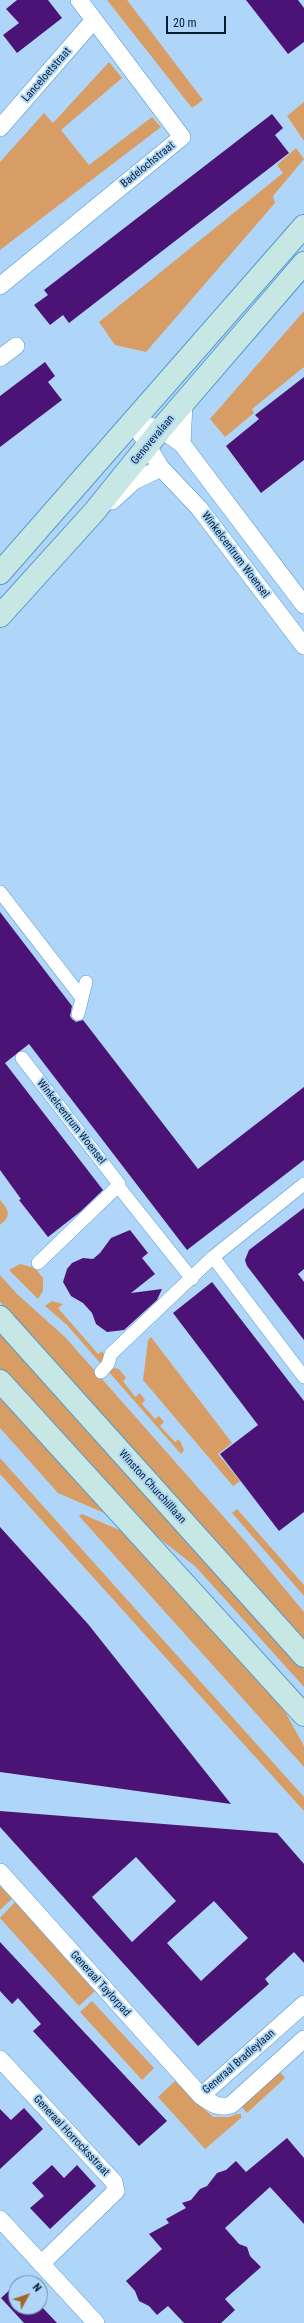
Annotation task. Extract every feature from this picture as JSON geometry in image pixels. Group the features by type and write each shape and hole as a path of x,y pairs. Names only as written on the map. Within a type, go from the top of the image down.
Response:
{"main road":[{"path":"0,573 304,226"},
{"name":"Genovevalaan","path":"0,616 94,512 154,438 304,263"},
{"name":"Winston Churchilllaan","path":"0,1317 304,1656"},
{"path":"0,1381 304,1715"}],"street":[{"name":"Badelochstraat","path":"0,286 182,137 78,0"},
{"name":"Lanceloetstraat","path":"0,128 93,21"},
{"path":"0,358 16,346"},
{"path":"182,444 184,403"},
{"name":"Winkelcentrum Woensel","path":"133,421 154,438 182,444 304,605"},
{"name":"Winkelcentrum Woensel","path":"154,438 161,468 199,508 304,646"},
{"path":"94,512 111,502 134,481 161,468"},
{"path":"0,892 82,998"},
{"path":"78,1014 86,982"},
{"name":"Winkelcentrum Woensel","path":"22,1058 119,1184 118,1186 192,1278"},
{"path":"101,1372 108,1364 112,1354 213,1257 304,1184"},
{"path":"38,1263 118,1186"},
{"path":"213,1257 304,1377"},
{"name":"Generaal Taylorpad","path":"0,1872 201,2096"},
{"name":"Generaal Bradleylaan","path":"304,2004 201,2096 216,2106 222,2108 231,2105 304,2039"},
{"name":"Generaal Horrocksstraat","path":"0,2059 114,2182 116,2191 41,2264"},
{"path":"0,2219 96,2323"}],"shaded area":[{"path":"107,0 127,0 203,100 192,108"},
{"path":"109,62 122,78 61,130 89,165 152,117 161,127 0,250 0,162 44,113 53,123"},
{"path":"304,102 304,141 287,116"},
{"path":"296,148 304,159 273,196 275,203 146,352 115,345 99,322 283,173 277,165"},
{"path":"304,311 304,367 252,409 254,413 225,437 210,419"},
{"path":"0,1200 7,1210 8,1216 0,1225"},
{"path":"20,1264 35,1268 43,1278 43,1291 38,1299 9,1270"},
{"path":"0,1275 17,1294 65,1337 245,1541 304,1612 304,1641 0,1302"},
{"path":"52,1301 63,1304 58,1308 98,1354 102,1351 105,1356 101,1364 67,1325 45,1306"},
{"path":"0,1330 304,1669 304,1687 196,1567 133,1518 0,1374"},
{"path":"151,1337 232,1443 218,1454 240,1481 233,1486 143,1380 148,1340"},
{"path":"114,1368 119,1369 126,1378 123,1381 135,1397 140,1393 145,1400 142,1404 155,1419 159,1416 164,1422 160,1426 175,1442 179,1439 184,1450 181,1454 108,1371"},
{"path":"0,1389 111,1516 58,1493 0,1428"},
{"path":"0,1458 304,1797 304,1811 0,1474"},
{"path":"237,1509 304,1585 304,1596 232,1513"},
{"path":"82,1514 129,1534 283,1708 304,1746 304,1767 79,1516"},
{"path":"0,1886 12,1899 0,1910"},
{"path":"15,1902 95,1991 79,2006 0,1918"},
{"path":"92,2001 154,2068 142,2080 80,2012"},
{"path":"280,2072 285,2078 247,2113 242,2107"},
{"path":"175,2081 213,2117 230,2117 236,2114 241,2114 241,2118 205,2149 158,2097"}],"building":[{"path":"17,0 48,0 62,18 17,53 3,35 19,23 6,9"},
{"path":"246,0 298,0 304,8 304,42 288,54"},
{"path":"272,114 283,128 275,135 289,153 69,323 63,315 50,325 34,305 48,295 44,290"},
{"path":"45,362 55,376 48,382 62,400 0,447 0,396"},
{"path":"304,377 304,460 261,493 226,446 259,419 255,415"},
{"path":"0,912 72,1006 70,1016 72,1019 76,1022 83,1020 198,1169 304,1087 304,1160 187,1250 29,1044 5,1063 103,1190 80,1212 48,1237 19,1200 21,1199 0,1170"},
{"path":"304,1208 304,1269 298,1274 304,1282 304,1340 247,1266 245,1260 249,1250"},
{"path":"130,1230 148,1253 142,1258 155,1274 131,1293 162,1289 157,1300 124,1330 107,1332 96,1324 92,1313 83,1303 71,1296 63,1282 67,1269 72,1263 83,1258 93,1259 100,1253 111,1238"},
{"path":"212,1282 304,1401 304,1512 279,1531 220,1454 258,1425 173,1313"},
{"path":"0,1527 88,1624 231,1804 0,1772"},
{"path":"0,1811 277,1833 304,1864 304,1963 294,1952 265,1979 269,1984 198,2046 0,1827","holes":["136,1857 176,1901 132,1942 92,1897","214,1901 248,1938 201,1981 167,1943"]},
{"path":"0,1942 167,2121 139,2146 33,2031 41,2024 18,1998 12,2004 0,1991"},
{"path":"24,2108 43,2129 0,2169 0,2109 11,2120"},
{"path":"287,2138 304,2158 304,2224 270,2187 225,2228 239,2244 247,2247 250,2256 261,2267 225,2299 235,2310 221,2323 184,2323 168,2306 157,2315 149,2306 139,2301 135,2291 126,2281 162,2249 149,2234 169,2223 166,2219 186,2208 182,2203 191,2200 200,2189 207,2186 217,2173 226,2170 236,2161 246,2172"},
{"path":"52,2165 64,2178 77,2165 96,2186 50,2229 30,2208 44,2196 32,2183"},
{"path":"8,2291 8,2306 1,2298"},
{"path":"48,2313 57,2323 24,2323 17,2315 48,2315"}]}
